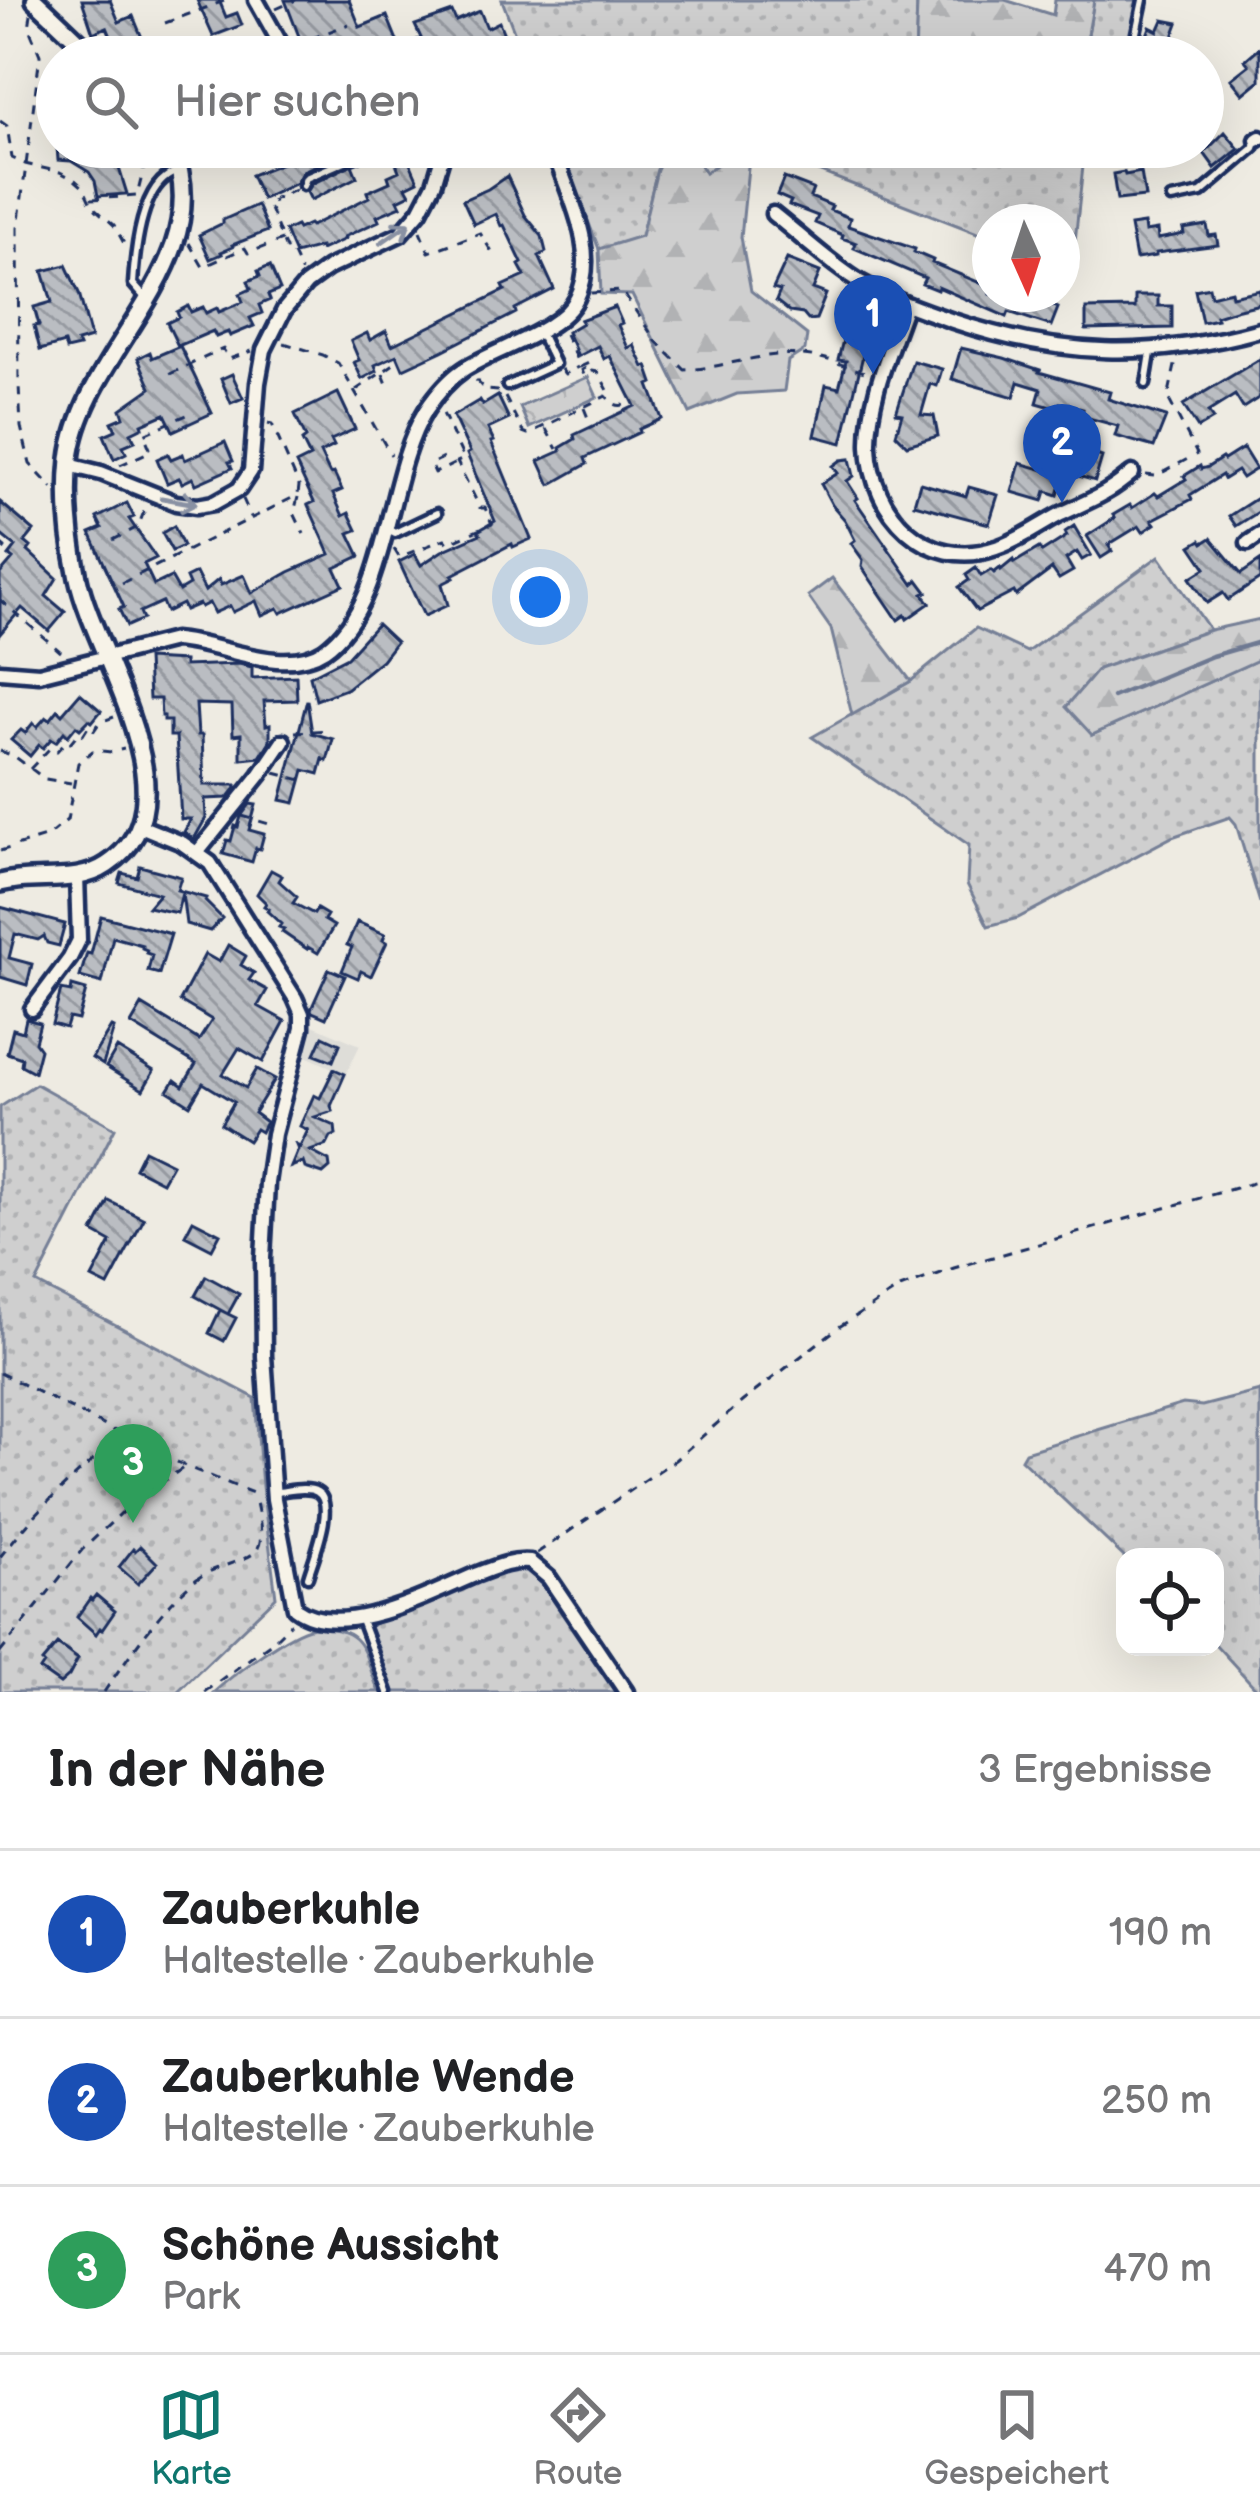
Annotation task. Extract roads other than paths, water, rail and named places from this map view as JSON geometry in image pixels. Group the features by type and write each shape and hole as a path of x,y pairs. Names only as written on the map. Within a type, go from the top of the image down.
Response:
{"street":[{"path":"256,0 276,36"},
{"path":"36,1 73,36"},
{"path":"0,883 93,873 128,847 140,826 146,788 138,745 78,580 69,465 79,420 94,384 168,262 179,225 178,168"},
{"path":"69,465 101,473 150,495 197,506 239,489 251,471 267,344 284,310 306,284 328,268 400,234 434,184 439,168"},
{"path":"0,671 39,674 174,640 279,661 303,660 344,632 358,612 401,473 422,416 435,397 465,368 559,320 580,294 584,241 559,168"},
{"path":"773,214 857,280 906,304 1001,337 1050,347 1151,351 1260,331"},
{"path":"906,304 881,377 869,447 878,490 894,520 914,539 946,552 970,554 998,548 1110,492 1132,473"},
{"path":"196,853 283,741"},
{"path":"140,826 182,843 210,863 302,1014 274,1133 264,1218 264,1356 273,1495 291,1601 301,1613 321,1620 359,1617 501,1565 530,1562 549,1578 626,1692"},
{"path":"32,1009 79,940 77,876"}],"lane":[{"path":"1137,36 1143,0"},
{"path":"1171,199 1201,193 1254,148 1258,139"},
{"path":"303,186 306,178 329,168"},
{"path":"148,301 133,284 151,191 163,176 179,171"},
{"path":"507,386 555,364 539,330"},
{"path":"1145,385 1151,351"},
{"path":"385,531 395,533 437,512"},
{"path":"273,1495 311,1490 323,1498 325,1518 308,1577"},
{"path":"359,1617 388,1692"}],"waterway":[{"path":"1113,697 1212,656 1260,642"}],"place":[{"name":"Zauberkuhle","path":"873,374"},
{"name":"Zauberkuhle Wende","path":"1062,503"},
{"name":"Schöne Aussicht","path":"133,1523"}]}
